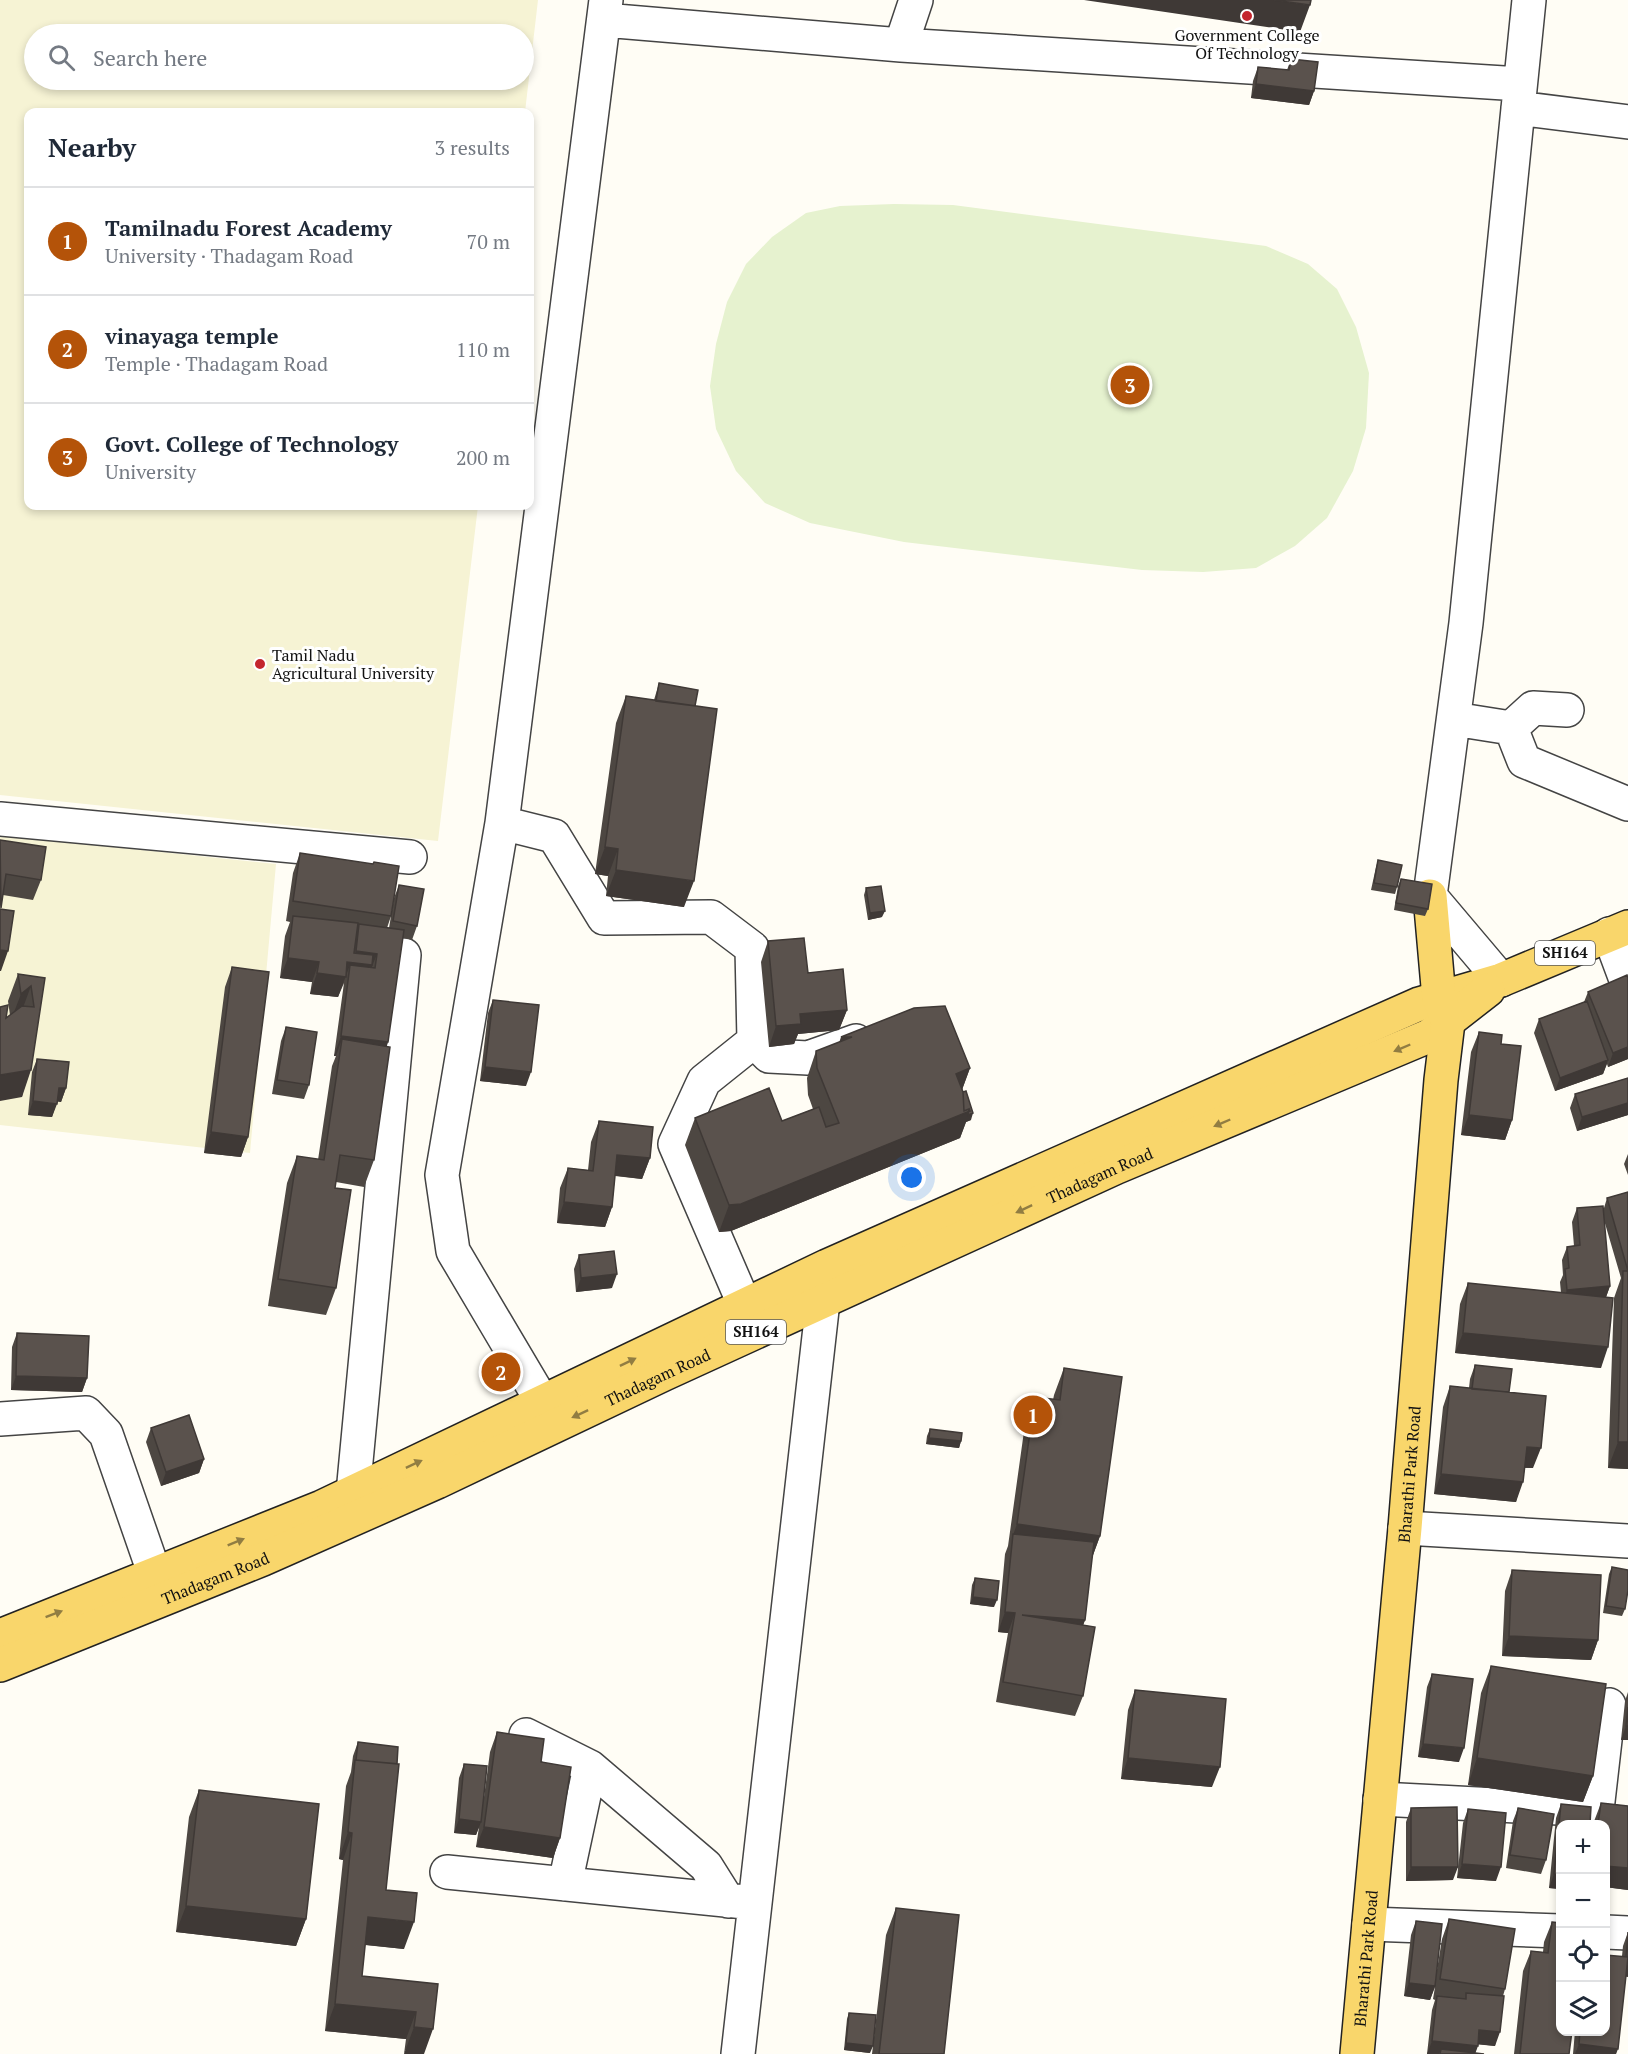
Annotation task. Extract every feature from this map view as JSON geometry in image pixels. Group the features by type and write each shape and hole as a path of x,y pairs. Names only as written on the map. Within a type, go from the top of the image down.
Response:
{"main road":[{"name":"Bharathi Park Road","path":"1357,2054 1405,1528 1441,1080 1443,1010 1430,896"},
{"name":"Thadagam Road","path":"0,1665 274,1555 437,1482 664,1374 1117,1167 1429,1036 1443,1010 1501,980 1619,930"},
{"name":"Thadagam Road","path":"0,1636 353,1493 827,1266 1419,1004 1443,1010"}],"street":[{"path":"902,45 916,0"},
{"path":"1501,980 1430,896 1466,623 1529,0"},
{"path":"543,1402 453,1251 442,1175 502,823 605,10 902,45 1519,96 1628,122"},
{"path":"1511,728 1533,708 1567,710"},
{"path":"1454,719 1511,728"},
{"path":"1511,728 1524,761 1628,804"},
{"path":"0,819 410,857"},
{"path":"502,823 554,836 604,918 711,917 752,948 754,1041 769,1056 808,1058 873,1035"},
{"path":"1619,930 1628,985"},
{"path":"353,1493 404,955"},
{"path":"745,1306 675,1144 704,1082 754,1041"},
{"path":"738,2054 742,1902 823,1301"},
{"path":"0,1419 86,1413 106,1434 155,1575"},
{"path":"1405,1528 1628,1541"},
{"path":"1380,1799 1597,1810 1609,1705"},
{"path":"526,1735 590,1767 706,1866 742,1902"},
{"path":"565,1884 590,1767"},
{"path":"447,1872 742,1902"},
{"path":"1369,1924 1556,1931"},
{"path":"1610,1932 1628,1933"}],"shaded area":[{"path":"0,0 538,0 534,34 534,24 24,24 24,90 528,90 525,108 24,108 24,510 478,510 438,841 0,795"},
{"path":"0,835 276,864 250,1153 0,1125"}],"green space":[{"path":"953,205 1266,246 1308,264 1337,289 1356,327 1369,373 1366,428 1353,471 1327,518 1295,546 1256,568 1203,572 1142,570 904,542 810,523 765,503 736,471 716,429 710,386 716,344 727,302 746,264 772,237 806,213 840,206"}],"building":[{"path":"1274,0 1311,0 1310,5"},
{"path":"1291,59 1318,62 1314,91 1256,84 1258,67 1289,70"},
{"path":"659,683 698,690 695,706 656,701"},
{"path":"626,696 717,709 694,881 616,870 618,849 605,847"},
{"path":"0,840 46,847 41,880 6,874 1,908"},
{"path":"300,853 399,866 391,916 293,901"},
{"path":"1378,860 1402,865 1397,887 1374,883"},
{"path":"1401,879 1432,884 1428,909 1396,903"},
{"path":"399,885 424,889 417,926 393,921"},
{"path":"881,886 885,911 870,913 866,888"},
{"path":"0,909 14,911 8,951 0,950"},
{"path":"293,916 358,923 354,953 373,955 372,965 347,962 346,977 317,973 319,962 288,958"},
{"path":"359,924 404,930 388,1042 341,1036 350,965 375,968 377,954 356,951"},
{"path":"804,938 808,973 843,969 847,1010 800,1014 801,1024 776,1026 768,941"},
{"path":"232,967 269,972 248,1137 211,1132"},
{"path":"18,974 45,978 31,1070 0,1075 0,1007 8,1005 6,1018 22,1006 34,1007 31,986 21,994"},
{"path":"1627,975 1628,1047 1613,1053 1588,992"},
{"path":"493,1000 539,1005 531,1072 485,1067"},
{"path":"1587,1001 1608,1060 1560,1078 1539,1019"},
{"path":"945,1006 970,1068 956,1074 963,1092 964,1111 969,1109 970,1111 741,1204 729,1205 695,1118 769,1088 782,1121 819,1107 826,1127 839,1123 817,1068 816,1051 852,1037 841,1037 914,1008"},
{"path":"286,1027 317,1032 309,1085 277,1080"},
{"path":"1479,1032 1502,1035 1501,1044 1521,1046 1512,1120 1469,1115"},
{"path":"342,1039 390,1047 374,1160 340,1155 335,1188 351,1190 336,1288 278,1279 297,1156 324,1160"},
{"path":"37,1059 69,1062 66,1088 59,1088 57,1104 33,1101"},
{"path":"1628,1078 1628,1103 1582,1117 1575,1094"},
{"path":"966,1091 973,1113 968,1115 969,1109 964,1111 963,1092"},
{"path":"599,1121 653,1127 650,1158 617,1155 612,1207 564,1202 568,1168 593,1171"},
{"path":"1628,1192 1628,1271 1607,1198"},
{"path":"1603,1206 1610,1286 1567,1290 1565,1269 1569,1268 1567,1247 1580,1245 1577,1208"},
{"path":"614,1251 617,1274 581,1278 579,1255"},
{"path":"1623,1271 1628,1271 1628,1442 1618,1442"},
{"path":"1468,1283 1613,1298 1608,1347 1463,1333"},
{"path":"17,1333 89,1336 87,1378 16,1376"},
{"path":"1475,1365 1512,1369 1509,1392 1472,1389"},
{"path":"1064,1368 1122,1377 1100,1536 1017,1524 1035,1397 1060,1400"},
{"path":"1450,1386 1546,1396 1541,1448 1527,1447 1523,1482 1441,1474"},
{"path":"189,1415 204,1459 166,1472 151,1428"},
{"path":"930,1429 962,1433 961,1441 929,1438"},
{"path":"1013,1534 1094,1542 1085,1620 1022,1615 1095,1627 1083,1696 1003,1682 1015,1613 1005,1612"},
{"path":"1612,1567 1628,1570 1625,1609 1606,1606"},
{"path":"1512,1570 1601,1575 1598,1640 1509,1636"},
{"path":"975,1578 999,1581 997,1600 973,1597"},
{"path":"1491,1666 1606,1684 1593,1776 1477,1758"},
{"path":"1432,1674 1473,1679 1464,1748 1423,1744"},
{"path":"1135,1690 1226,1699 1220,1767 1128,1758"},
{"path":"497,1732 544,1739 541,1762 571,1767 560,1838 484,1827"},
{"path":"358,1742 398,1747 397,1764 356,1760"},
{"path":"355,1760 399,1764 386,1890 417,1893 414,1922 368,1917 362,1976 438,1984 433,2029 414,2027 416,2012 335,2004 352,1833 348,1832"},
{"path":"464,1764 487,1766 481,1822 459,1819"},
{"path":"199,1790 319,1804 306,1919 186,1906"},
{"path":"1601,1803 1628,1806 1628,1868 1610,1866 1610,1820 1599,1820"},
{"path":"1561,1804 1591,1807 1590,1820 1559,1820"},
{"path":"1457,1807 1458,1867 1411,1867 1411,1808"},
{"path":"1518,1808 1554,1814 1546,1860 1510,1855"},
{"path":"1468,1809 1506,1813 1501,1867 1462,1864"},
{"path":"896,1908 959,1915 944,2054 879,2054"},
{"path":"1449,1919 1515,1929 1505,1989 1440,1979"},
{"path":"1416,1921 1442,1924 1435,1986 1409,1983"},
{"path":"1552,1922 1556,1922 1556,2036 1571,2036 1569,2054 1520,2054 1531,1951 1548,1953"},
{"path":"1628,1932 1628,1957 1626,1957"},
{"path":"1610,1955 1628,1957 1618,2049 1579,2044 1580,2036 1610,2036"},
{"path":"1466,1993 1504,1996 1500,2032 1479,2030 1478,2046 1432,2041 1437,1996 1466,1999"},
{"path":"849,2013 876,2015 873,2046 846,2043"},
{"path":"1441,2049 1484,2054 1440,2054"}],"place":[{"name":"Government College Of Technology","path":"1247,16"},
{"name":"Govt. College of Technology","path":"1130,385"},
{"name":"Tamil Nadu Agricultural University","path":"260,664"},
{"name":"vinayaga temple","path":"501,1372"},
{"name":"Tamilnadu Forest Academy","path":"1033,1415"}]}
